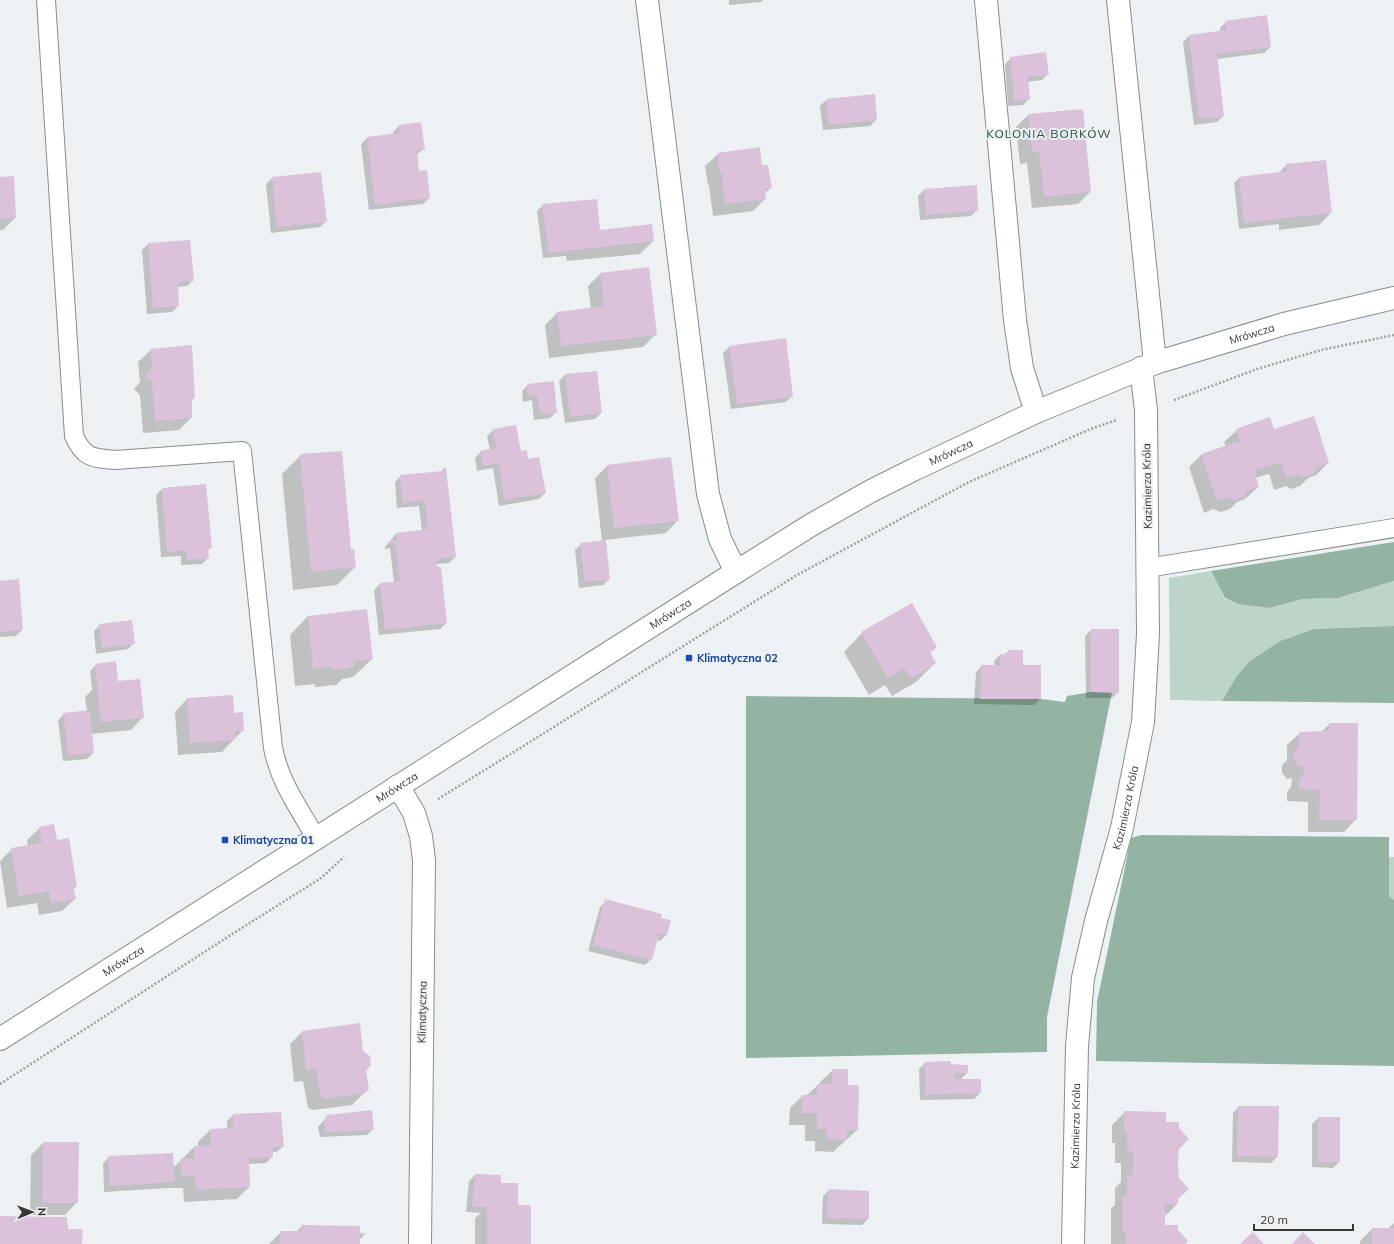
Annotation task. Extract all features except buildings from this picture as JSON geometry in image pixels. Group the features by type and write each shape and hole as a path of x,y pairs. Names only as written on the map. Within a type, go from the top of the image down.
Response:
{"street":[{"path":"647,0 708,494 720,539 736,572"},
{"path":"986,0 1015,320 1022,368 1036,412"},
{"name":"Kazimierza Króla","path":"1073,1244 1077,1046 1083,978 1096,921 1122,828 1143,722 1148,634 1146,410 1148,366 1118,0"},
{"name":"Mrówcza","path":"0,1039 736,572 871,491 1036,412 1148,366 1284,324 1394,298"},
{"name":"Klimatyczna","path":"398,786 414,813 421,836 424,860 420,1244"}],"lane":[{"path":"46,0 74,436 78,445 86,454 98,458 115,460 242,451 275,754 285,786 316,838"},
{"path":"1147,568 1394,528"}],"path":[{"path":"414,813 797,575 969,482 1094,428 1271,365 1321,350 1394,334"},
{"path":"0,1084 222,940 321,878 346,855"}],"green space":[{"path":"1394,542 1394,581 1338,598 1302,599 1270,608 1239,604 1225,598 1211,571"},
{"path":"1211,571 1225,599 1270,608 1302,599 1338,598 1394,581 1394,626 1314,629 1280,641 1236,677 1222,701 1170,700 1169,578"},
{"path":"1394,626 1394,703 1222,701 1236,677 1249,662 1280,641 1314,629"},
{"path":"1091,692 1112,692 1047,1017 1047,1052 746,1058 746,696 1041,699 1065,702 1067,696"},
{"path":"1142,835 1389,837 1389,896 1394,900 1394,1066 1096,1061 1097,1002 1131,838"},
{"path":"1389,857 1394,857 1394,900 1389,896"}],"place":[{"name":"Klimatyczna 02","path":"689,658"},
{"name":"Klimatyczna 01","path":"225,840"}],"district":[{"name":"KOLONIA BORKÓW","path":"1049,134"}]}
